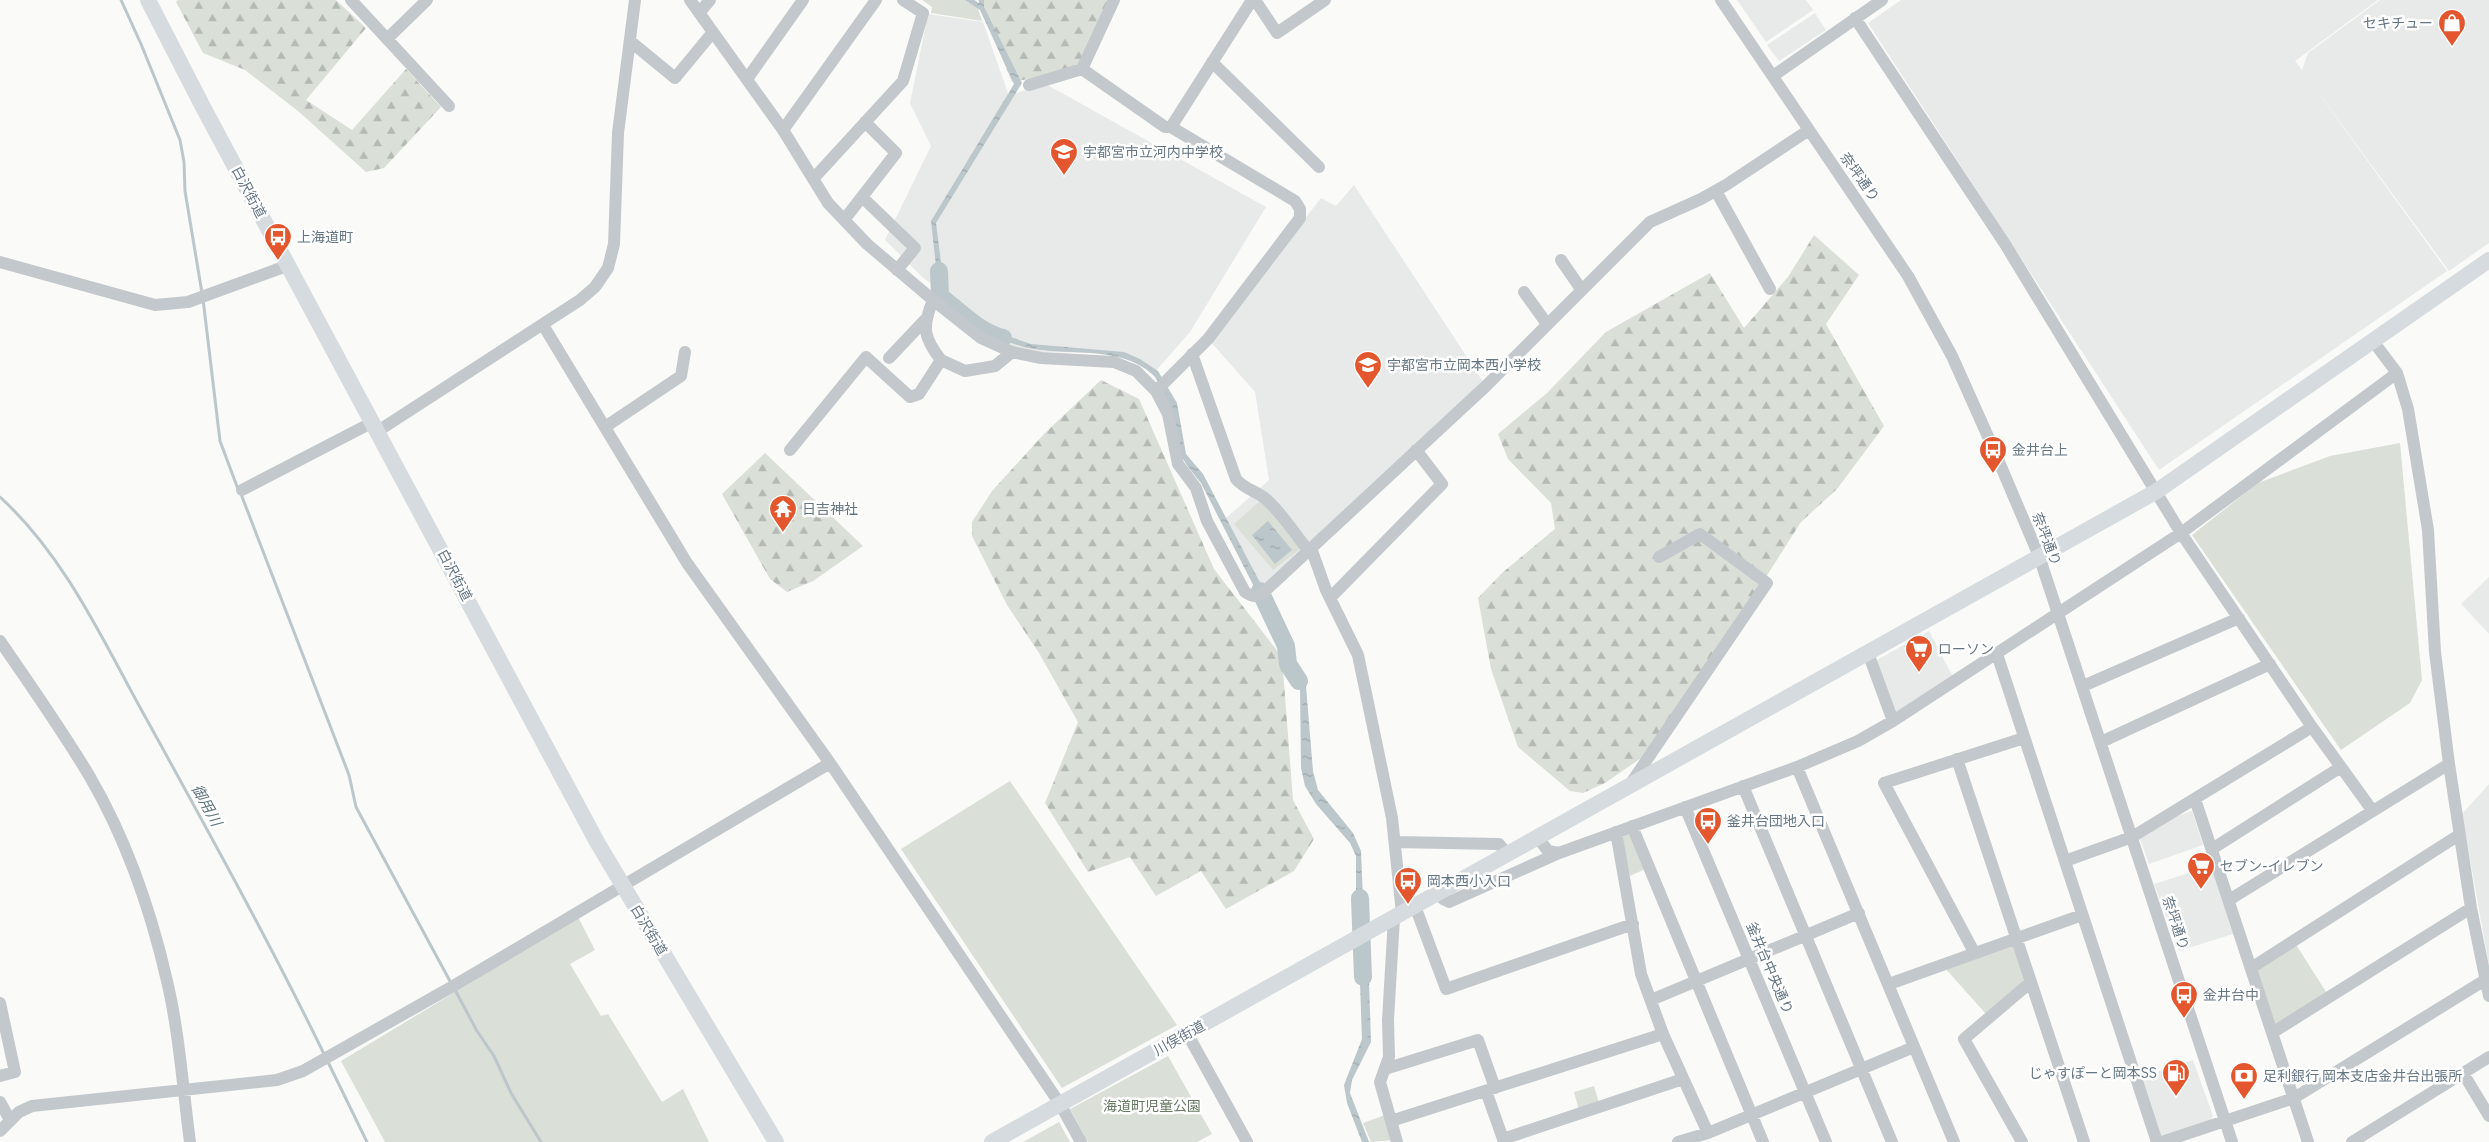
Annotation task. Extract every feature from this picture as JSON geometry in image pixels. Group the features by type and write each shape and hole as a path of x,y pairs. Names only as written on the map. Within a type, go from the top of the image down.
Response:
{"main road":[{"name":"白沢街道","path":"148,0 597,842 776,1142"},
{"name":"川俣街道","path":"992,1142 2157,491 2489,260"}],"street":[{"path":"351,0 449,106"},
{"path":"387,39 427,0"},
{"path":"242,490 376,426 543,325 595,287 608,268 614,244 618,133 635,0"},
{"path":"690,0 782,130 828,203 867,244 896,270 981,338 1012,352 1041,358 1114,362 1136,371 1160,386 1178,464 1196,488 1207,521 1245,592 1253,597 1261,594 1486,386 1650,222 1716,191 1809,130"},
{"path":"699,13 710,0"},
{"path":"747,80 803,0"},
{"path":"782,130 876,0"},
{"path":"814,178 903,81 923,13 903,0"},
{"path":"1029,85 1082,69 1114,0"},
{"path":"1171,127 1253,0 1277,33 1325,0"},
{"name":"奈坪通り","path":"1720,0 1893,252 1932,317 1980,417 2039,556 2232,1142"},
{"path":"1773,76 1882,0"},
{"path":"1855,18 2006,244 2182,533 2312,727 2372,810"},
{"path":"630,41 675,78 713,32"},
{"path":"1212,62 1318,167"},
{"path":"1082,69 1165,127 1171,127 1295,201 1300,209 1300,218 1208,339 1160,386"},
{"path":"844,220 896,154 865,122"},
{"path":"1716,191 1770,288"},
{"path":"862,198 915,248 896,270"},
{"path":"1561,260 1581,290"},
{"path":"0,262 155,305 188,302 288,265"},
{"path":"1524,292 1547,324"},
{"path":"889,358 925,320 933,300"},
{"path":"925,320 925,332 931,348 941,360 964,371 995,366 1012,352"},
{"path":"543,325 687,563 830,763 1060,1104 1081,1142"},
{"path":"2373,341 2397,373 2408,409 2428,530 2435,652 2449,764 2471,908 2489,996"},
{"path":"605,427 680,376 685,352"},
{"path":"1192,354 1236,478 1246,489 1256,492 1268,501 1310,549 1330,598 1358,655 1392,818 1404,912 1388,1020 1389,1057 1380,1082 1397,1142"},
{"path":"790,450 866,358 910,397 919,394 941,360"},
{"path":"1438,893 1449,902 1559,853 1796,767 1858,741 1893,721 2182,533 2397,373"},
{"path":"1330,598 1442,484 1416,450"},
{"path":"1627,788 1767,583 1700,534 1659,557"},
{"path":"2083,686 2239,618"},
{"path":"0,641 56,722 91,778 125,850 147,909 167,982 190,1142"},
{"path":"1868,653 1893,721"},
{"path":"1997,654 2157,1142"},
{"path":"2101,742 2270,664"},
{"path":"2065,861 2132,837 2312,727"},
{"path":"1974,952 1884,784 2024,738"},
{"path":"1957,759 2084,1142"},
{"path":"0,1131 19,1112 32,1106 276,1080 303,1071 455,985 622,884 830,763"},
{"path":"2229,900 2449,764"},
{"path":"1796,767 1954,1142"},
{"path":"2212,849 2341,767"},
{"path":"1743,786 1892,1142"},
{"path":"2196,799 2308,1142"},
{"name":"釜井台中央通り","path":"1685,807 1826,1142"},
{"path":"1632,826 1763,1142"},
{"path":"1616,832 1633,924 1636,957 1663,1034 1683,1079 1703,1137"},
{"path":"2251,968 2459,835"},
{"path":"1538,838 1548,851 1559,853"},
{"path":"1395,842 1499,844 1508,855"},
{"path":"2272,1033 2471,908"},
{"path":"1404,912 1446,989 1633,924"},
{"path":"1651,1000 1859,913"},
{"path":"1889,984 1974,952 2082,915"},
{"path":"2162,1142 2294,1098 2485,980"},
{"path":"2022,1142 1964,1039 2031,982"},
{"path":"0,1003 15,1072 0,1076"},
{"path":"1187,1033 1247,1142"},
{"path":"1391,1121 1663,1034"},
{"path":"1385,1069 1478,1040 1503,1139 1683,1079"},
{"path":"1678,1142 1703,1137 1861,1068 1914,1048"},
{"path":"2352,1142 2489,1057"},
{"path":"2463,1073 2489,1116"},
{"path":"0,1102 10,1120"}],"shaded area":[{"path":"1737,0 1806,0 1813,10 1766,42"},
{"path":"1901,0 2378,0 2295,61 2302,70 2308,53 2380,0 2489,0 2489,243 2449,271 2304,73 2447,271 2159,470 1868,23"},
{"path":"1815,13 1826,30 1779,61 1767,45"},
{"name":"宇都宮市立河内中学校","path":"928,14 983,22 1009,96 1044,83 1266,207 1190,332 1154,373 1122,354 1019,351 921,276 885,240 931,146 910,103"},
{"name":"宇都宮市立岡本西小学校","path":"1354,185 1486,386 1264,592 1225,519 1269,480 1255,392 1210,341 1321,198 1336,206"},
{"path":"2489,577 2489,634 2461,604"},
{"path":"1929,631 1953,677 1895,714 1875,661"},
{"path":"2489,784 2489,966 2462,814"},
{"path":"2192,811 2203,845 2149,864 2140,839 2171,818"},
{"path":"2211,866 2233,934 2179,951 2154,884"},
{"name":"じゃすぽーと岡本SS","path":"2193,1060 2213,1116 2209,1123 2165,1138 2157,1134 2139,1078"}],"green space":[{"path":"178,0 336,0 366,28 306,100 352,130 406,69 441,107 384,168 366,172 298,111 245,70 203,53 176,2"},
{"path":"922,0 975,0 982,21 931,13 932,7"},
{"path":"978,0 1113,0 1082,69 1012,82"},
{"path":"1814,235 1859,275 1826,324 1884,426 1837,489 1801,522 1718,652 1647,754 1605,783 1583,793 1570,791 1518,747 1491,669 1478,598 1502,573 1555,529 1551,503 1508,459 1498,434 1547,393 1606,332 1710,273 1744,328 1788,277"},
{"path":"1101,380 1139,399 1214,569 1282,657 1293,800 1314,839 1294,871 1226,909 1201,871 1156,896 1130,857 1088,872 1045,803 1078,722 1039,653 1007,605 972,536 972,522 992,491 1044,434"},
{"path":"2400,443 2422,680 2410,703 2341,750 2192,535 2258,483 2330,456"},
{"path":"765,453 863,546 813,581 787,592 770,579 722,494"},
{"path":"1261,500 1300,549 1273,570 1234,524"},
{"path":"1010,781 1177,1025 1062,1088 901,849"},
{"path":"1628,834 1633,837 1645,869 1630,876 1621,841 1623,835"},
{"path":"577,915 595,950 570,964 601,1016 608,1014 662,1102 683,1089 709,1142 385,1142 341,1061 546,937"},
{"path":"2295,943 2328,995 2274,1028 2255,969"},
{"path":"2008,944 2015,948 2026,982 1986,1014 1944,967"},
{"name":"海道町児童公園","path":"1168,1056 1212,1134 1197,1142 1088,1142 1070,1109"},
{"path":"1594,1086 1599,1103 1579,1110 1574,1092"},
{"path":"1385,1115 1394,1140 1371,1142 1363,1123"},
{"path":"1059,1122 1070,1142 1023,1142"}],"water":[{"path":"965,0 974,0 979,3 979,0 984,0 984,7 1022,83 936,223 945,293 990,330 1031,344 1124,352 1140,359 1158,371 1177,403 1186,454 1203,474 1275,611 1267,612 1201,483 1182,458 1175,440 1165,398 1157,380 1152,374 1139,365 1108,355 1040,350 1012,343 989,331 939,293 931,221 1014,84 980,10"},
{"path":"1268,521 1292,550 1275,564 1252,535"},
{"path":"1293,660 1306,686 1313,771 1318,790 1353,833 1361,851 1364,921 1356,924 1356,856 1350,843 1316,804 1305,786 1301,768 1300,688 1286,663"},
{"path":"1368,950 1371,1042 1352,1080 1350,1093 1369,1142 1362,1142 1347,1103 1344,1085 1362,1039 1359,955"}],"waterway":[{"path":"121,0 180,140 184,162 185,191 202,293"},
{"path":"939,271 940,296 978,326 1003,338"},
{"path":"203,299 220,441 238,489"},
{"path":"241,494 349,775 356,807 451,983"},
{"name":"御用川","path":"0,497 45,546 99,631 238,886 324,1054"},
{"path":"1260,591 1286,646 1288,664 1299,681"},
{"path":"1360,898 1363,977"},
{"path":"454,988 477,1031 494,1056 511,1093 541,1142"},
{"name":"御用川","path":"327,1060 367,1142"}],"place":[{"name":"セキチュー","path":"2452,47"},
{"name":"宇都宮市立河内中学校","path":"1064,176"},
{"name":"上海道町","path":"278,261"},
{"name":"宇都宮市立岡本西小学校","path":"1368,389"},
{"name":"金井台上","path":"1993,474"},
{"name":"日吉神社","path":"783,533"},
{"name":"ローソン","path":"1919,673"},
{"name":"釜井台団地入口","path":"1708,845"},
{"name":"セブン-イレブン","path":"2201,890"},
{"name":"岡本西小入口","path":"1408,905"},
{"name":"金井台中","path":"2184,1019"},
{"name":"じゃすぽーと岡本SS","path":"2176,1097"},
{"name":"足利銀行 岡本支店金井台出張所","path":"2244,1100"}]}
